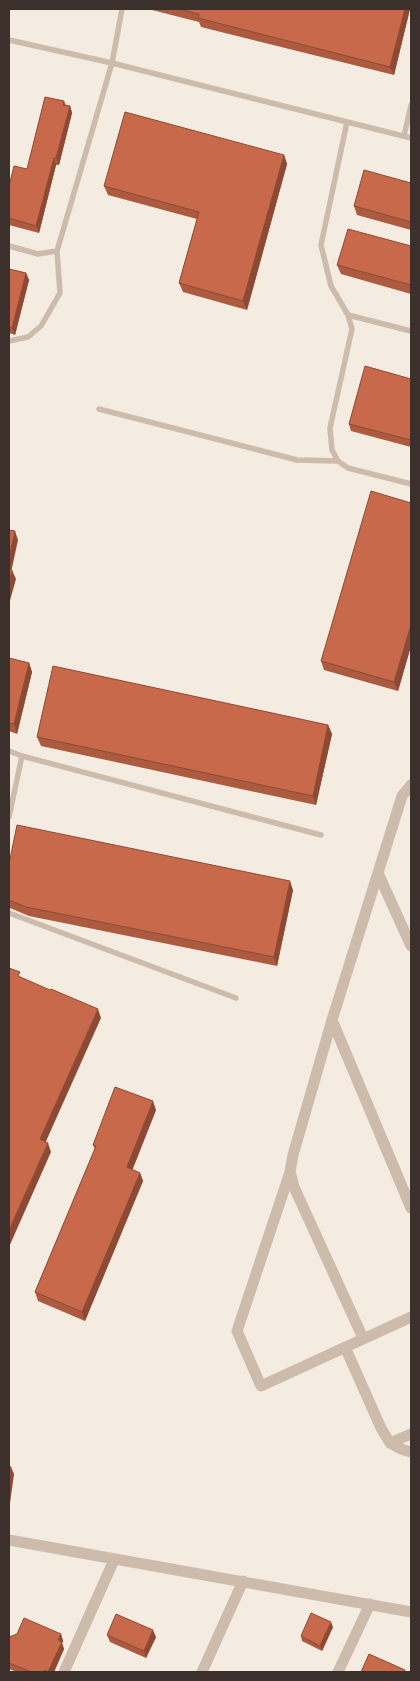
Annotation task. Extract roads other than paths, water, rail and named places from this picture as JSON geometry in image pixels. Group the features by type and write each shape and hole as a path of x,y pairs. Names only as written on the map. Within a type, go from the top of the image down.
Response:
{"street":[{"path":"411,785 402,796 332,1020 293,1155 290,1172 237,1331 261,1386 411,1317"},
{"path":"378,873 411,946"},
{"path":"332,1020 411,1208"},
{"path":"290,1172 294,1187 363,1338"},
{"path":"345,1347 390,1443 400,1449 411,1452"},
{"path":"390,1443 411,1434"},
{"path":"9,1540 411,1612"},
{"path":"64,1672 114,1560"},
{"path":"202,1672 243,1581"},
{"path":"338,1672 370,1604"}],"lane":[{"path":"9,341 28,337 40,326 60,293 57,251 112,63 122,9"},
{"path":"9,40 112,63 411,138"},
{"path":"404,136 411,105"},
{"path":"347,122 321,246 331,286 348,316 352,329 330,428 332,450 338,461 348,468 411,484"},
{"path":"9,246 38,254 57,251"},
{"path":"348,316 411,331"},
{"path":"99,409 297,460 338,461"},
{"path":"9,752 321,835"},
{"path":"9,817 22,756"},
{"path":"9,913 236,998"}]}
